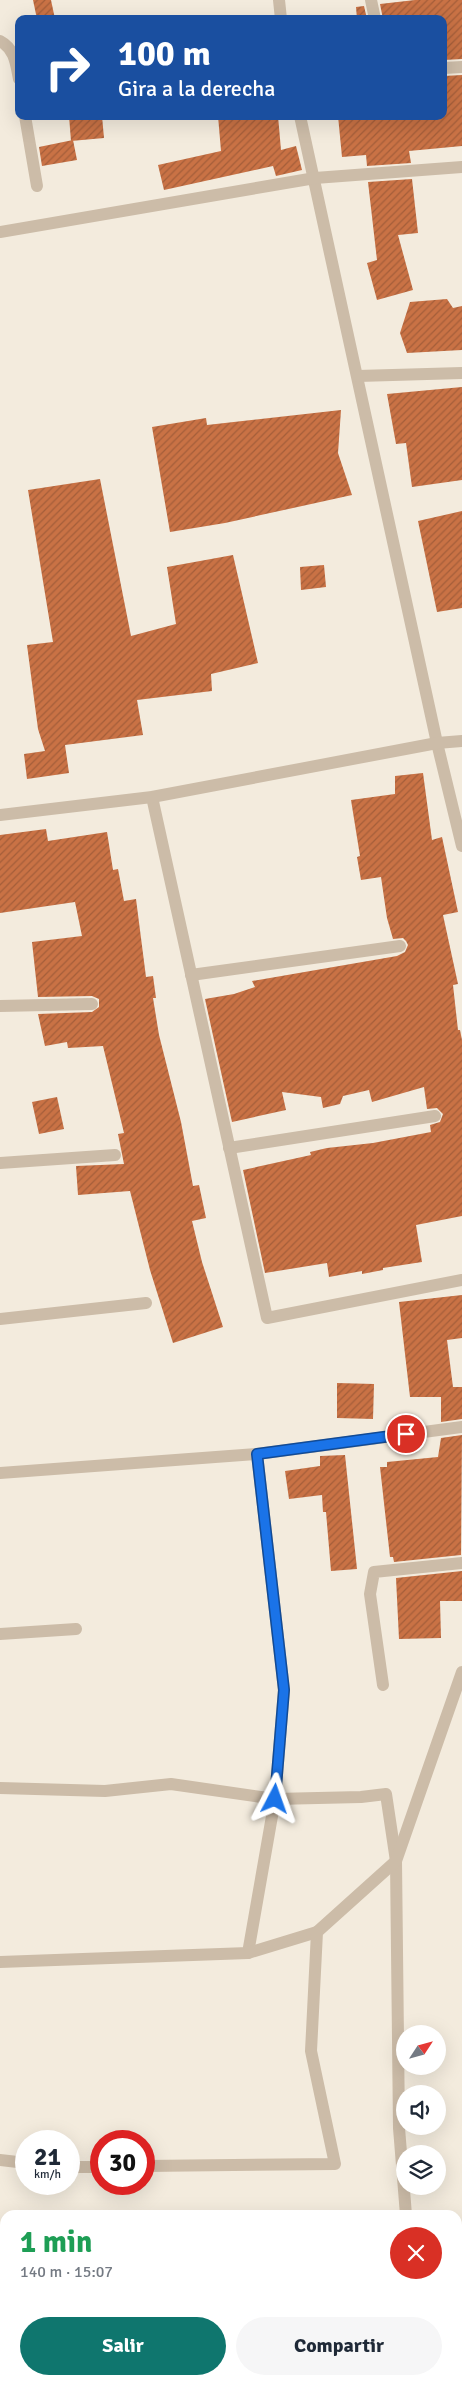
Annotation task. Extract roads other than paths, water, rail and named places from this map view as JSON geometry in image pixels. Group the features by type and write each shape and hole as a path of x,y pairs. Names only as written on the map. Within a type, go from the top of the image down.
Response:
{"street":[{"path":"279,0 281,15"},
{"path":"371,0 374,15"},
{"path":"0,41 10,48 15,57"},
{"path":"447,68 462,67"},
{"path":"26,120 37,186"},
{"path":"301,120 437,743 462,846"},
{"path":"0,232 314,178 462,167"},
{"path":"358,376 462,374"},
{"path":"0,815 152,797 437,743 462,741"},
{"path":"152,797 267,1318 462,1280"},
{"path":"191,975 400,946"},
{"path":"0,1006 92,1004"},
{"path":"229,1148 435,1116"},
{"path":"0,1163 115,1155"},
{"path":"0,1319 146,1303"},
{"path":"0,1473 257,1454 462,1427"},
{"path":"248,1952 275,1799 284,1690 257,1454"},
{"path":"383,1685 370,1594 374,1572 462,1563"},
{"path":"0,1634 76,1629"},
{"path":"0,1962 248,1952 317,1932 396,1861 462,1672"},
{"path":"0,1788 105,1790 171,1784 275,1799 361,1797 386,1794 396,1861 399,2128 406,2210"},
{"path":"155,2166 335,2164 311,2051 317,1932"},
{"path":"0,2160 15,2161"}]}
